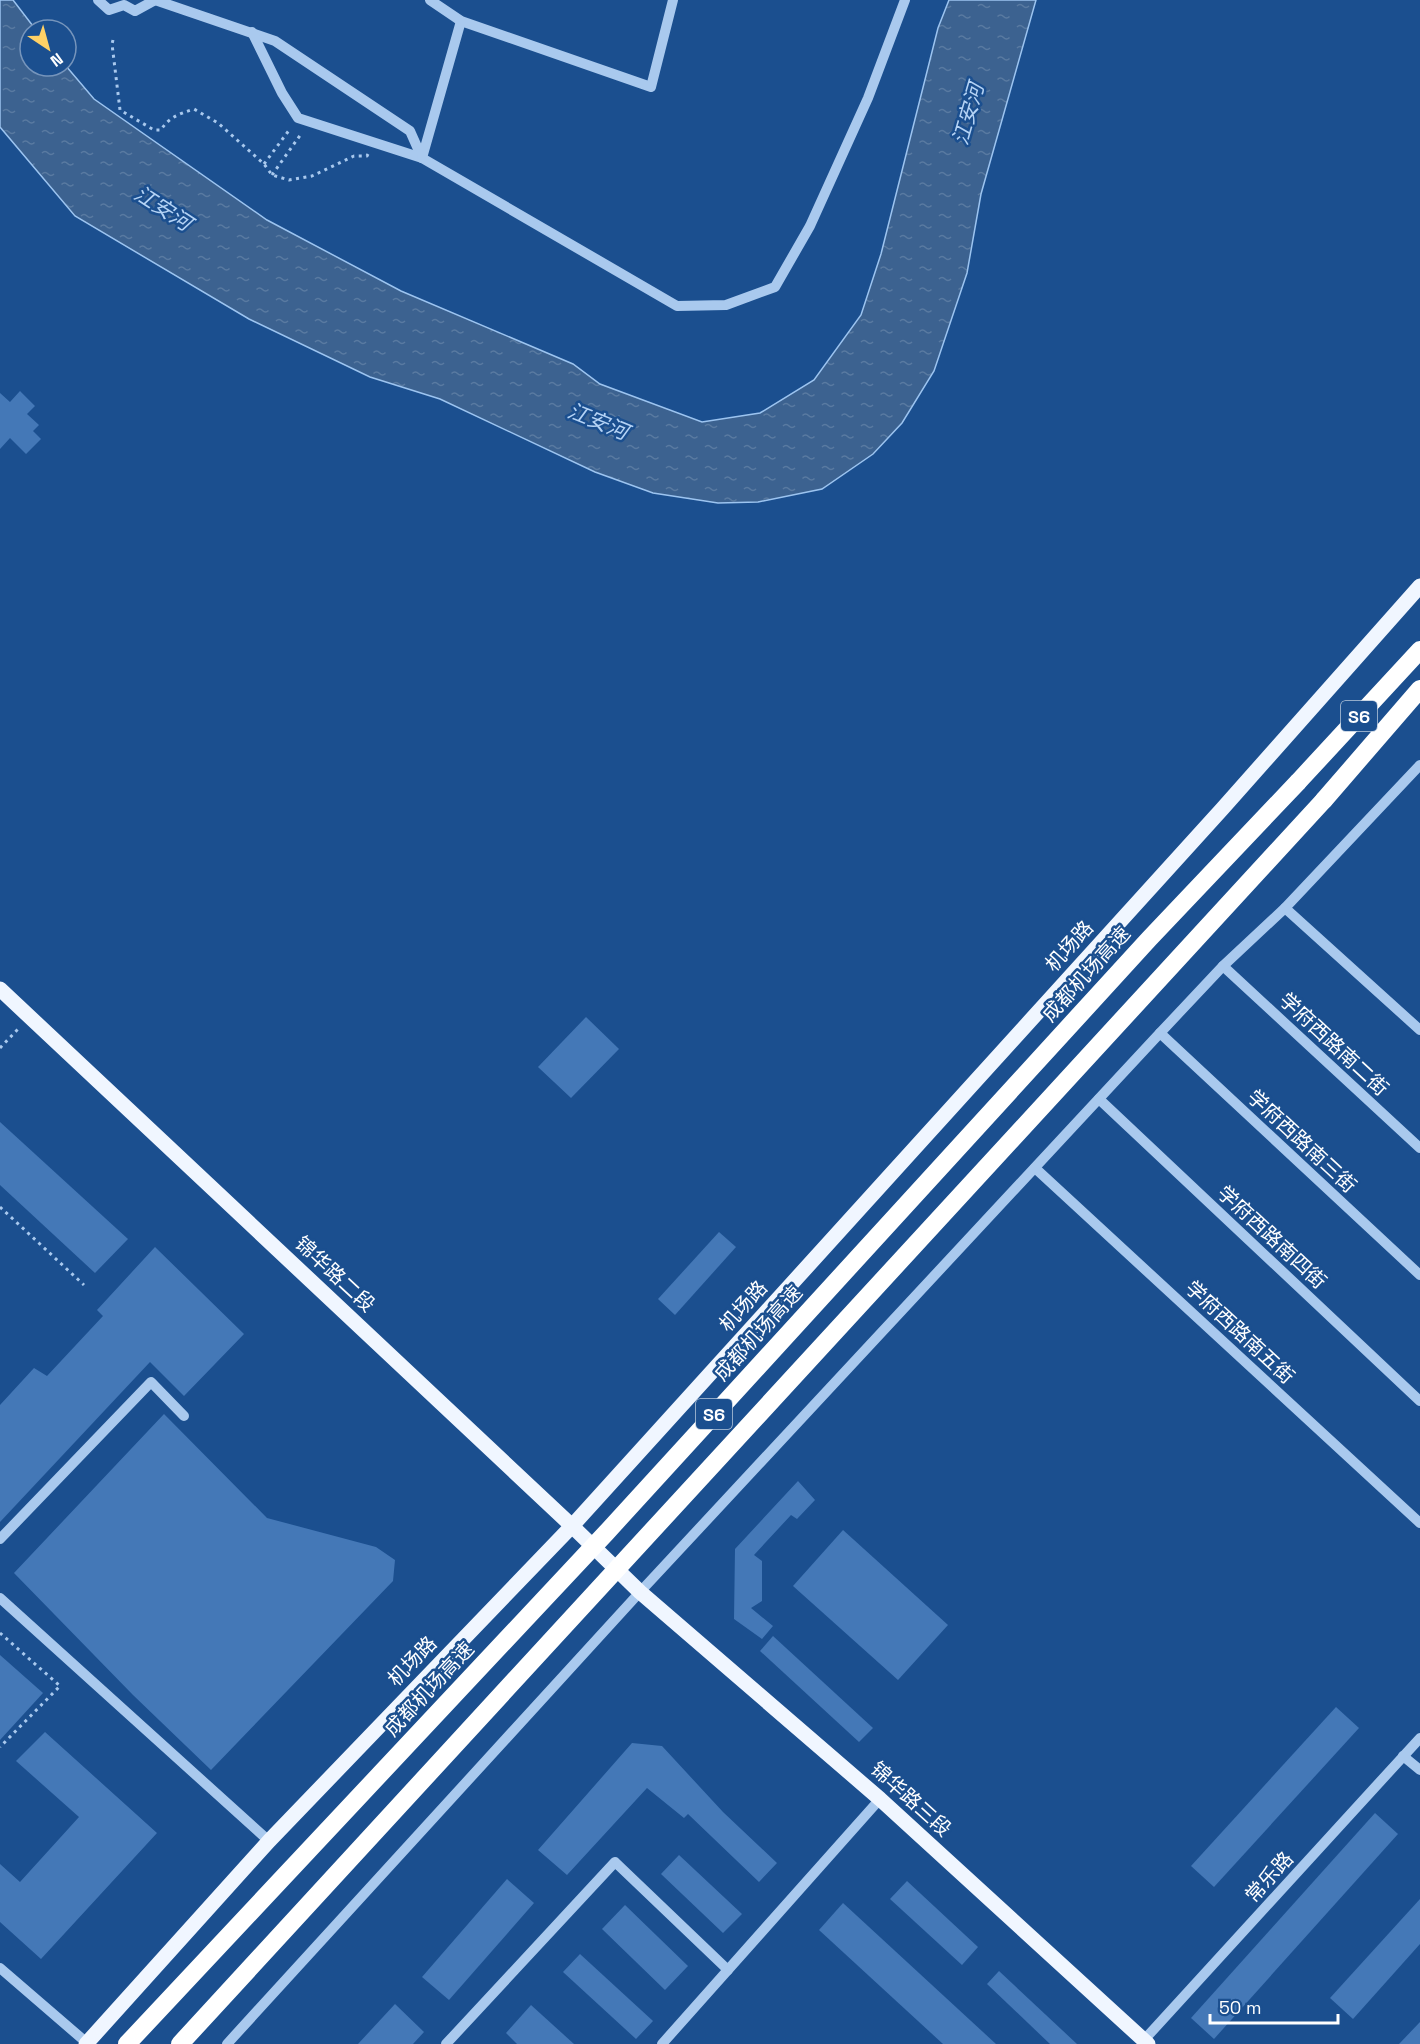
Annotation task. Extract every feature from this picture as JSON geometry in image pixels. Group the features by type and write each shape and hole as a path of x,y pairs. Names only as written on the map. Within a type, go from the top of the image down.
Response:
{"highway":[{"name":"成都机场高速","path":"128,2044 606,1533 1132,956 1420,650"},
{"name":"S6","path":"180,2044 1324,800 1420,689"}],"main road":[{"name":"机场路","path":"87,2044 269,1840 572,1526 1223,808 1420,586"},
{"name":"锦华路二段","path":"0,988 640,1592"},
{"name":"锦华路三段","path":"640,1592 880,1799 1146,2042"}],"street":[{"path":"98,0 109,10 123,5 135,11 155,0 275,41 410,131 422,158"},
{"path":"430,0 461,21 651,87 673,0"},
{"path":"252,32 282,93 298,118 422,158 677,306 726,305 775,287 810,226 868,98 905,0"},
{"path":"422,158 461,21"},
{"path":"227,2044 640,1592 1160,1033 1223,966 1285,908 1420,765"},
{"path":"1285,908 1420,1030"},
{"name":"学府西路南二街","path":"1223,966 1420,1148"},
{"name":"学府西路南三街","path":"1160,1033 1420,1275"},
{"name":"学府西路南四街","path":"1099,1099 1420,1401"},
{"name":"学府西路南五街","path":"1035,1168 1420,1523"},
{"path":"0,1539 151,1382 184,1416"},
{"path":"0,1598 269,1840"},
{"name":"常乐路","path":"1146,2042 1420,1738"},
{"path":"1403,1756 1420,1770"},
{"path":"662,2044 880,1799"},
{"path":"446,2044 615,1862 728,1970"},
{"path":"0,1968 87,2044"}],"path":[{"path":"113,40 112,52 120,110 153,130 161,130 167,121 176,115 194,110 218,123 264,164 272,175 290,180 312,176 354,156 367,156 375,143"},
{"path":"264,164 298,118"},
{"path":"272,175 309,122"},
{"path":"0,1048 30,1016"},
{"path":"0,1207 84,1285"},
{"path":"0,1633 60,1686 0,1747"}],"water":[{"name":"江安河","path":"0,0 13,0 27,18 18,18 18,78 76,78 94,99 267,220 401,291 573,364 600,384 702,422 760,413 814,380 861,315 881,254 938,28 949,0 1036,0 981,194 967,273 934,371 902,423 873,454 822,489 758,502 718,503 653,493 595,472 440,399 370,377 249,319 75,216 0,127"}],"building":[{"path":"20,391 35,406 27,414 39,425 33,431 41,439 26,454 10,438 0,449 0,393 10,402"},
{"path":"586,1017 619,1049 571,1098 538,1067"},
{"path":"0,1122 128,1239 95,1273 0,1185"},
{"path":"719,1232 736,1247 675,1315 658,1299"},
{"path":"155,1247 244,1334 184,1396 150,1362 0,1522 0,1405 34,1368 47,1376 103,1316 97,1310"},
{"path":"164,1414 267,1518 376,1547 395,1560 393,1581 211,1770 133,1695 14,1573"},
{"path":"798,1481 815,1500 797,1519 791,1515 754,1555 762,1561 762,1601 751,1608 773,1626 762,1639 734,1619 735,1549"},
{"path":"843,1530 948,1625 898,1680 793,1586"},
{"path":"773,1636 873,1728 859,1742 760,1651"},
{"path":"0,1655 43,1693 0,1740"},
{"path":"1336,1707 1359,1728 1214,1887 1191,1866"},
{"path":"45,1732 157,1833 41,1959 0,1922 0,1864 20,1882 79,1817 16,1761"},
{"path":"632,1743 662,1746 723,1812 777,1863 759,1882 688,1814 684,1818 647,1788 567,1875 538,1850"},
{"path":"1375,1813 1398,1834 1214,2039 1191,2018"},
{"path":"679,1855 742,1914 723,1933 661,1874"},
{"path":"507,1879 534,1903 449,2000 422,1977"},
{"path":"907,1881 978,1947 962,1965 890,1899"},
{"path":"1420,1899 1420,1944 1353,2019 1330,1998"},
{"path":"843,1903 996,2044 943,2044 819,1930"},
{"path":"625,1905 688,1966 665,1990 602,1929"},
{"path":"580,1954 653,2021 636,2039 563,1972"},
{"path":"999,1971 1077,2044 1050,2044 987,1984"},
{"path":"395,2004 424,2032 413,2044 358,2044"},
{"path":"531,2005 574,2044 517,2044 506,2033"},
{"path":"1420,2022 1420,2044 1399,2044"}]}
